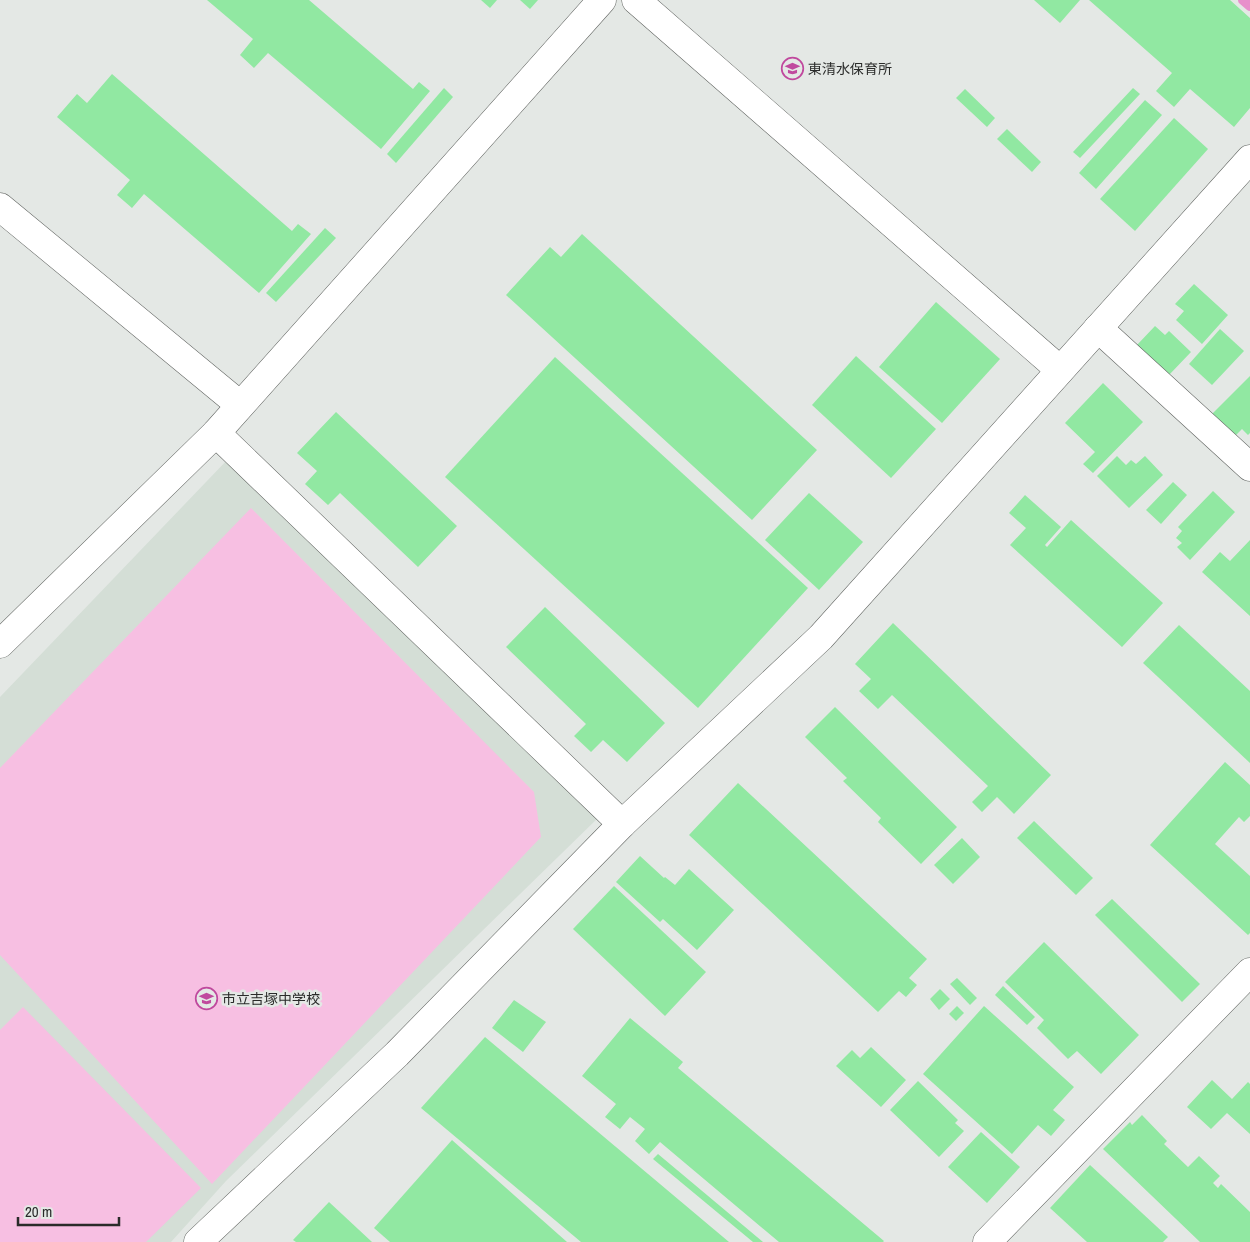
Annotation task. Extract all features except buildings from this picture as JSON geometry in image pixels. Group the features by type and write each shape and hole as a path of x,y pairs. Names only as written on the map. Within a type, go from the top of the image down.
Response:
{"street":[{"path":"0,644 216,433 602,0"},
{"path":"636,0 1060,370"},
{"path":"198,1242 397,1054 622,824 821,637 1250,160"},
{"path":"0,207 240,405"},
{"path":"1098,328 1250,467"},
{"path":"216,433 622,824"},
{"path":"987,1242 1250,972"}],"shaded area":[{"name":"市立吉塚中学校","path":"229,458 600,816 226,1181 171,1242 0,1242 0,697"},
{"name":"市立吉塚中学校","path":"251,508 534,792 541,837 212,1184 0,955 0,768"},
{"path":"23,1007 201,1188 146,1242 0,1242 0,1030"}],"waterway":[{"path":"1243,0 1250,6"}],"place":[{"name":"東清水保育所","path":"792,69"},
{"name":"市立吉塚中学校","path":"206,999"}]}
